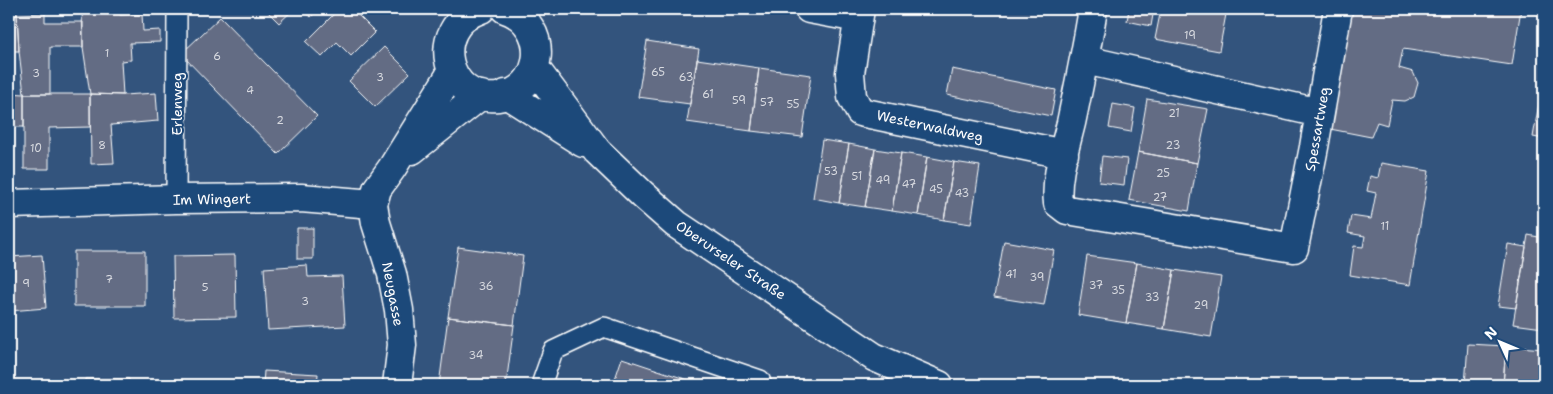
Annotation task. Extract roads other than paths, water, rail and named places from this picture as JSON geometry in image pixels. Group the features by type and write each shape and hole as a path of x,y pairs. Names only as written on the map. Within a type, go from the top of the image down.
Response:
{"street":[{"name":"Westerwaldweg","path":"809,9 859,13 850,72 852,97 860,112 1064,154"},
{"path":"1064,154 1085,60 1093,9"},
{"name":"Spessartweg","path":"1064,154 1057,193 1058,203 1067,210 1294,248 1338,9"},
{"path":"373,204 377,189 452,72 448,60 448,46 452,32 462,13"},
{"path":"392,168 417,145 493,95 518,88 523,84 535,68 538,49 534,34 519,13"},
{"path":"1085,60 1320,113"},
{"name":"Oberurseler Straße","path":"535,68 597,151 643,196 676,224 874,357 940,385"},
{"name":"Oberurseler Straße","path":"452,72 469,90 493,95 597,151"},
{"name":"Im Wingert","path":"9,204 176,199 300,198 373,204"},
{"name":"Neugasse","path":"373,204 376,223 392,274 399,310 402,345 397,385"},
{"name":"Oberurseler Straße","path":"874,357 902,385"}],"lane":[{"name":"Erlenweg","path":"176,199 177,9"},
{"path":"541,385 553,351 604,327 760,380 762,385"}]}
